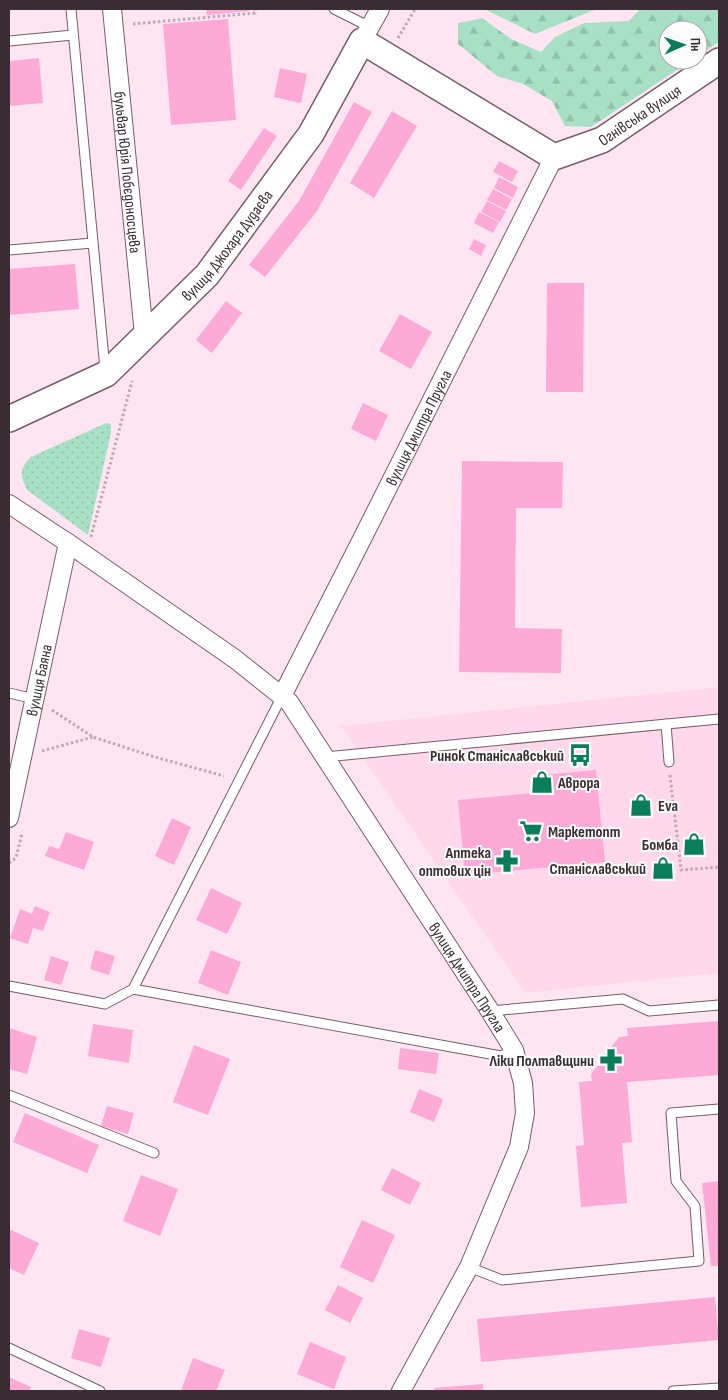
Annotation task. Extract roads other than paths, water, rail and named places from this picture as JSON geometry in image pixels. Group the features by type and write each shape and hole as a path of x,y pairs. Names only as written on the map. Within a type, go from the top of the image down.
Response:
{"street":[{"name":"вулиця Джохара Дудаєва","path":"9,419 106,374 207,275 311,134 380,9"},
{"name":"бульвар Юрія Побєдоносцева","path":"113,17 144,335"},
{"path":"366,34 554,158"},
{"name":"Огнівська вулиця","path":"554,158 602,140 719,61"},
{"name":"вулиця Дмитра Пругла","path":"282,696 554,158"},
{"name":"вулиця Дмитра Пругла","path":"9,504 235,659 289,702 514,1050 523,1083 525,1113 519,1147 469,1267 401,1391"},
{"name":"вулиця Баяна","path":"9,818 68,543"}],"lane":[{"path":"71,9 106,374"},
{"path":"334,9 366,34"},
{"path":"9,41 74,35"},
{"path":"9,250 93,243"},
{"path":"9,693 35,698"},
{"path":"9,986 105,1004 133,990 282,696"},
{"path":"325,757 719,719"},
{"path":"666,724 669,762"},
{"path":"133,990 501,1056 514,1050"},
{"path":"490,1012 623,999 649,1011 719,1005"},
{"path":"9,1095 154,1153"},
{"path":"469,1267 502,1280 699,1260 695,1206 676,1181 671,1113 719,1109"},
{"path":"9,1348 100,1391"},
{"path":"673,1391 719,1388"}],"place":[{"name":"Ринок Станіславський","path":"580,755"},
{"name":"Аврора","path":"542,782"},
{"name":"Eva","path":"641,805"},
{"name":"Маркетопт","path":"531,831"},
{"name":"Бомба","path":"694,844"},
{"name":"Аптека оптових цін","path":"507,861"},
{"name":"Станіславський","path":"663,868"},
{"name":"Ліки Полтавщини","path":"611,1060"}]}
